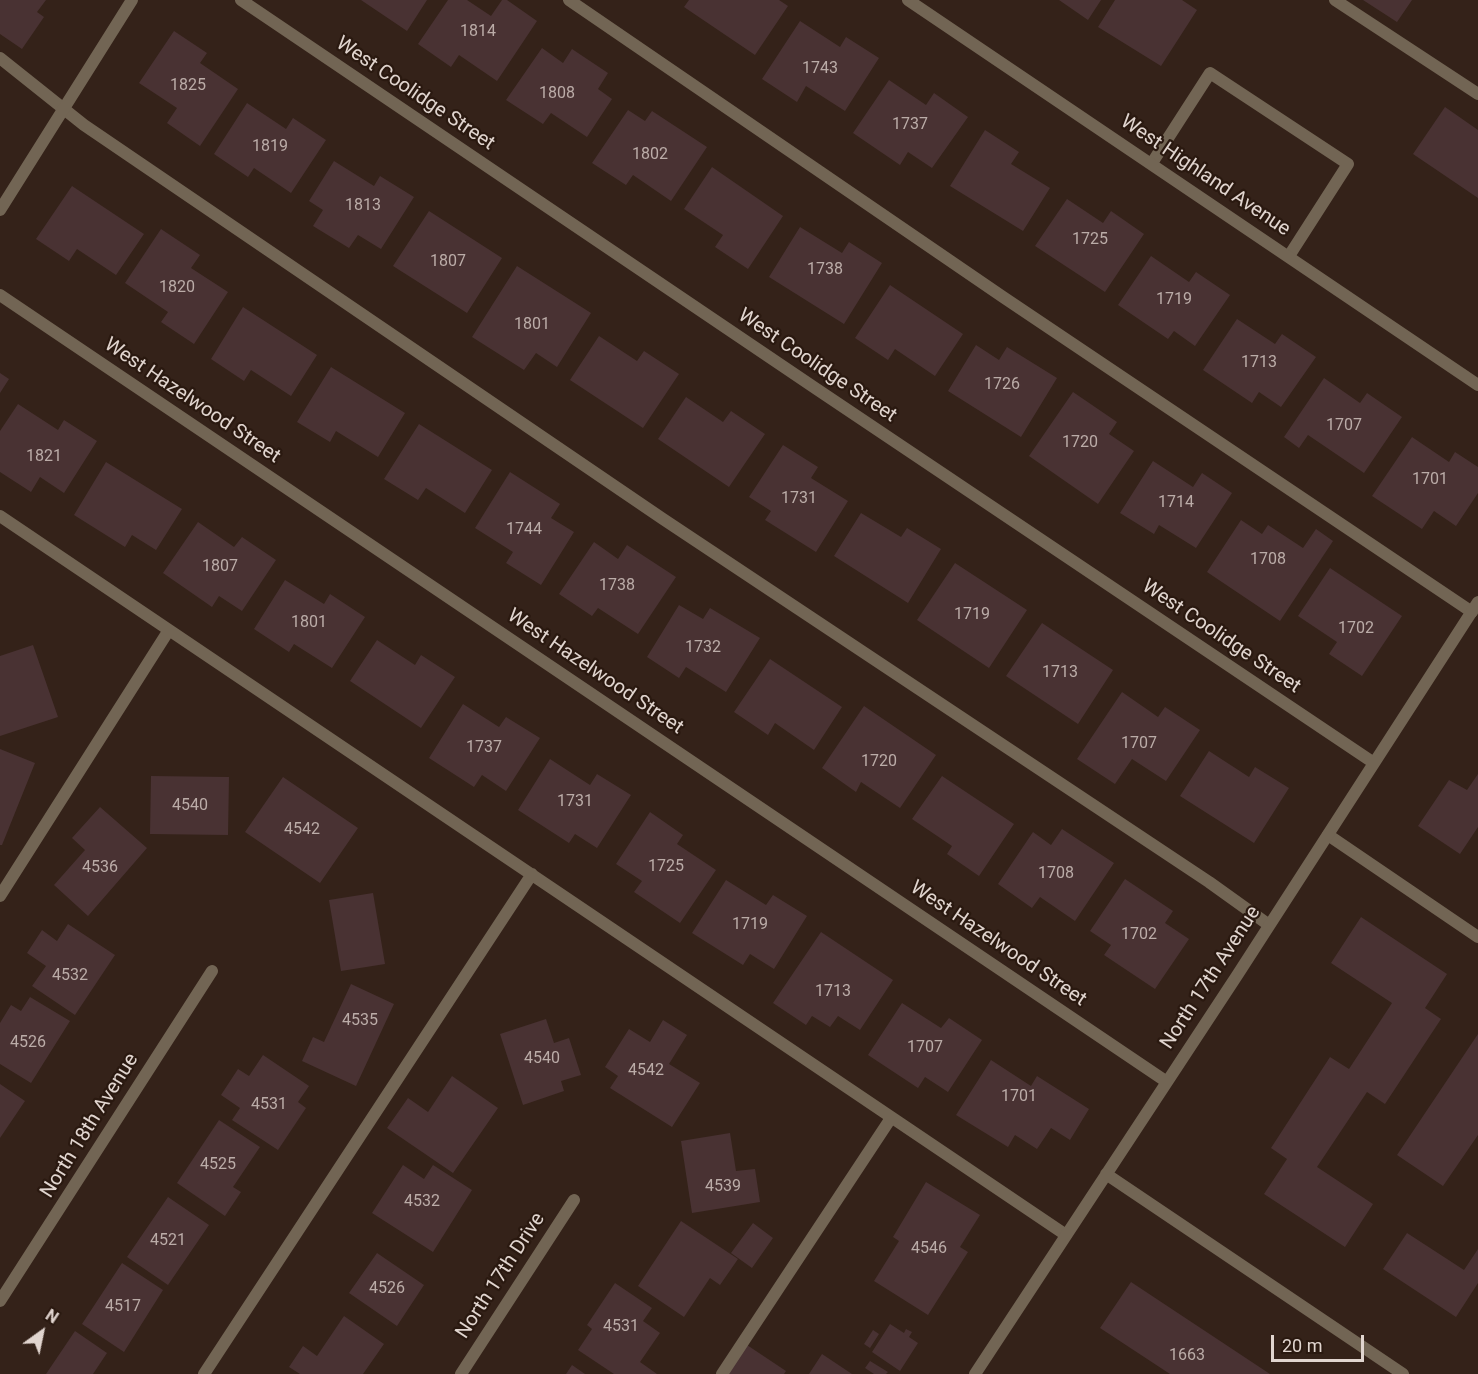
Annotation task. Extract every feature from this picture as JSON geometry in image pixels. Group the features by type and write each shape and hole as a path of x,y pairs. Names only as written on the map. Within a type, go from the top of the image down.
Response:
{"street":[{"path":"0,210 65,110 132,0"},
{"name":"West Coolidge Street","path":"241,0 1374,763"},
{"path":"569,0 1003,297 1475,607"},
{"name":"West Highland Avenue","path":"909,0 1478,385"},
{"path":"1335,0 1478,94"},
{"path":"0,58 84,125 653,512 1209,882 1269,925"},
{"path":"1152,163 1210,73 1348,164 1289,256"},
{"name":"West Hazelwood Street","path":"0,295 1167,1082"},
{"path":"0,516 1066,1235"},
{"name":"North 17th Avenue","path":"975,1374 1475,607"},
{"path":"0,896 169,630"},
{"path":"1328,835 1478,937"},
{"path":"204,1374 532,874"},
{"name":"North 18th Avenue","path":"0,1301 212,971"},
{"path":"722,1374 891,1118"},
{"path":"1106,1174 1403,1374"},
{"name":"North 17th Drive","path":"461,1374 574,1200"}],"building":[{"path":"0,0 46,0 37,12 44,17 22,49 0,34"},
{"path":"361,0 427,0 407,31"},
{"path":"448,0 467,0 491,16 502,0 507,0 537,21 497,81 459,55 451,67 418,44"},
{"path":"689,0 779,0 788,6 755,55 684,7"},
{"path":"1059,0 1101,0 1088,20"},
{"path":"1115,0 1182,0 1197,10 1161,66 1098,27"},
{"path":"1363,0 1412,0 1397,22"},
{"path":"800,21 840,47 846,37 879,58 845,111 806,86 797,102 762,79"},
{"path":"174,31 207,53 200,63 238,89 200,146 167,123 177,108 139,83"},
{"path":"542,48 563,63 572,49 608,73 598,89 612,99 587,137 551,113 543,124 506,100"},
{"path":"889,80 926,105 934,93 968,117 932,168 908,152 900,165 853,133"},
{"path":"247,103 286,129 293,118 326,140 291,193 254,168 248,177 214,154"},
{"path":"1445,107 1478,130 1478,198 1413,154"},
{"path":"628,110 645,121 652,111 707,147 671,201 633,175 626,185 592,163"},
{"path":"985,130 1019,152 1011,164 1050,188 1023,231 950,186"},
{"path":"334,161 374,186 380,176 414,197 381,249 358,235 349,248 313,226 323,210 309,201"},
{"path":"712,167 783,216 748,269 715,247 723,235 684,209"},
{"path":"72,186 144,234 116,275 77,249 69,261 36,239"},
{"path":"1067,199 1103,223 1111,211 1144,234 1105,292 1035,246"},
{"path":"429,211 502,258 467,313 393,266"},
{"path":"800,227 842,253 849,242 882,263 844,324 769,277"},
{"path":"161,229 200,255 191,268 228,292 194,344 161,322 168,312 125,283"},
{"path":"1151,256 1189,282 1196,272 1230,295 1195,346 1174,331 1168,339 1118,305"},
{"path":"517,266 591,313 557,367 536,353 524,370 472,337"},
{"path":"890,285 963,334 935,376 895,349 888,360 855,338"},
{"path":"243,307 317,355 291,396 251,370 244,381 211,359"},
{"path":"1237,319 1275,344 1282,334 1316,357 1281,407 1259,392 1252,403 1203,370"},
{"path":"599,336 637,361 644,351 679,374 643,428 570,380"},
{"path":"976,345 999,360 1007,347 1057,378 1021,437 948,391"},
{"path":"331,367 405,413 378,457 336,431 330,442 297,422"},
{"path":"0,373 9,379 0,393"},
{"path":"1324,378 1360,403 1367,393 1402,417 1364,473 1308,435 1299,448 1284,437"},
{"path":"1073,392 1117,422 1109,434 1134,451 1098,504 1029,456"},
{"path":"686,397 723,422 731,411 765,434 729,487 658,439"},
{"path":"18,404 58,430 64,420 97,441 64,493 40,477 31,492 0,472 0,431"},
{"path":"419,424 492,470 465,513 426,488 418,500 384,479"},
{"path":"1412,437 1449,462 1455,452 1478,467 1478,493 1456,526 1434,511 1422,529 1372,496"},
{"path":"783,445 818,467 811,478 848,501 816,552 765,520 771,511 749,497"},
{"path":"1153,461 1193,487 1202,473 1232,493 1196,548 1159,525 1154,534 1120,513"},
{"path":"106,462 182,509 156,550 132,535 125,547 74,515"},
{"path":"510,472 560,504 551,518 574,532 541,585 506,563 513,552 475,528"},
{"path":"861,513 901,537 907,528 941,549 908,603 834,556"},
{"path":"1241,520 1262,534 1268,525 1303,548 1316,529 1333,541 1280,621 1207,572"},
{"path":"198,522 234,547 242,537 276,560 242,611 219,596 212,607 163,573"},
{"path":"594,542 618,559 627,545 676,577 638,634 598,608 592,616 559,594"},
{"path":"955,563 1027,610 989,668 917,620"},
{"path":"1330,568 1402,616 1362,676 1329,654 1337,642 1298,616"},
{"path":"285,580 324,604 330,594 365,617 332,668 294,644 289,652 254,629"},
{"path":"679,605 703,619 710,608 760,638 726,692 686,667 679,678 647,657"},
{"path":"1042,623 1113,670 1078,724 1006,676"},
{"path":"377,640 415,665 421,655 455,677 421,728 350,681"},
{"path":"33,645 58,717 0,736 0,656"},
{"path":"770,659 842,707 814,750 775,723 768,735 734,712"},
{"path":"1122,692 1158,717 1165,707 1200,730 1166,781 1132,759 1115,784 1077,759"},
{"path":"463,704 499,727 506,717 540,738 506,791 482,775 474,787 429,758"},
{"path":"864,706 936,755 900,808 861,782 856,792 822,768"},
{"path":"0,749 35,763 2,845 0,845"},
{"path":"1209,751 1249,777 1255,767 1289,788 1254,843 1180,796"},
{"path":"550,759 590,785 597,774 631,795 597,848 575,834 569,843 518,810"},
{"path":"1478,774 1478,827 1460,854 1418,826 1449,780 1467,790"},
{"path":"151,776 229,777 228,835 150,834"},
{"path":"942,776 1014,824 979,876 947,854 952,846 912,819"},
{"path":"283,777 358,828 320,883 245,832"},
{"path":"100,807 147,848 88,916 54,885 85,850 72,838"},
{"path":"650,812 683,835 677,844 716,870 680,923 634,892 642,881 616,864"},
{"path":"1062,829 1114,863 1075,921 1040,897 1032,908 998,884 1033,832 1051,845"},
{"path":"1125,879 1173,911 1165,923 1189,939 1155,989 1104,955 1111,945 1090,931"},
{"path":"726,880 766,905 773,895 807,916 774,969 750,954 743,965 692,933"},
{"path":"373,893 385,964 341,971 329,900"},
{"path":"1361,917 1447,974 1425,1008 1441,1019 1385,1104 1367,1092 1317,1167 1373,1204 1345,1247 1264,1194 1287,1159 1271,1148 1330,1057 1349,1069 1392,1003 1331,963"},
{"path":"68,924 115,955 75,1015 32,986 46,966 27,953 42,930 57,941"},
{"path":"821,932 893,980 860,1030 838,1016 830,1027 812,1016 806,1025 773,1003"},
{"path":"351,984 394,1004 356,1086 302,1061 313,1037 324,1042"},
{"path":"30,997 70,1021 31,1083 0,1064 0,1023 11,1005 21,1011"},
{"path":"902,1003 941,1028 949,1018 982,1040 948,1092 925,1077 918,1088 868,1055"},
{"path":"546,1019 554,1043 569,1038 581,1075 561,1081 564,1091 523,1105 500,1034"},
{"path":"663,1020 687,1035 669,1064 700,1083 672,1127 610,1088 618,1076 605,1067 629,1029 650,1042"},
{"path":"1478,1034 1478,1135 1443,1186 1397,1155"},
{"path":"263,1055 309,1086 298,1102 306,1108 278,1150 232,1120 240,1108 221,1095 238,1069 249,1076"},
{"path":"991,1060 1031,1086 1037,1076 1089,1109 1070,1140 1051,1128 1037,1149 1015,1135 1008,1147 956,1115"},
{"path":"452,1076 498,1108 453,1173 387,1128 408,1098 428,1112"},
{"path":"0,1084 25,1101 0,1138"},
{"path":"219,1120 260,1147 233,1187 241,1192 225,1216 177,1183"},
{"path":"730,1133 736,1171 755,1169 760,1202 692,1213 681,1141"},
{"path":"403,1165 424,1179 433,1165 472,1190 433,1252 372,1213"},
{"path":"926,1182 980,1215 960,1247 968,1252 928,1315 874,1281 899,1241 893,1237"},
{"path":"168,1197 209,1225 168,1285 127,1257"},
{"path":"681,1221 738,1259 720,1285 710,1278 684,1317 638,1286"},
{"path":"753,1223 773,1238 752,1268 731,1253"},
{"path":"1407,1233 1464,1270 1478,1249 1478,1283 1456,1317 1383,1269"},
{"path":"377,1253 424,1285 397,1326 349,1293"},
{"path":"122,1263 163,1290 124,1352 82,1324"},
{"path":"1131,1282 1270,1374 1170,1374 1100,1328"},
{"path":"615,1283 652,1308 643,1321 660,1333 640,1362 657,1374 614,1374 578,1350 592,1329 587,1325"},
{"path":"344,1316 384,1344 363,1374 300,1374 289,1367 303,1346 317,1356"},
{"path":"890,1324 904,1333 906,1329 912,1332 909,1337 918,1343 900,1371 872,1352"},
{"path":"873,1330 879,1334 870,1348 864,1344"},
{"path":"75,1331 107,1353 93,1374 46,1374"},
{"path":"747,1345 786,1371 784,1374 728,1374"},
{"path":"822,1354 852,1374 809,1374"},
{"path":"870,1361 888,1372 874,1374 865,1368"},
{"path":"572,1365 585,1374 566,1374"}]}
